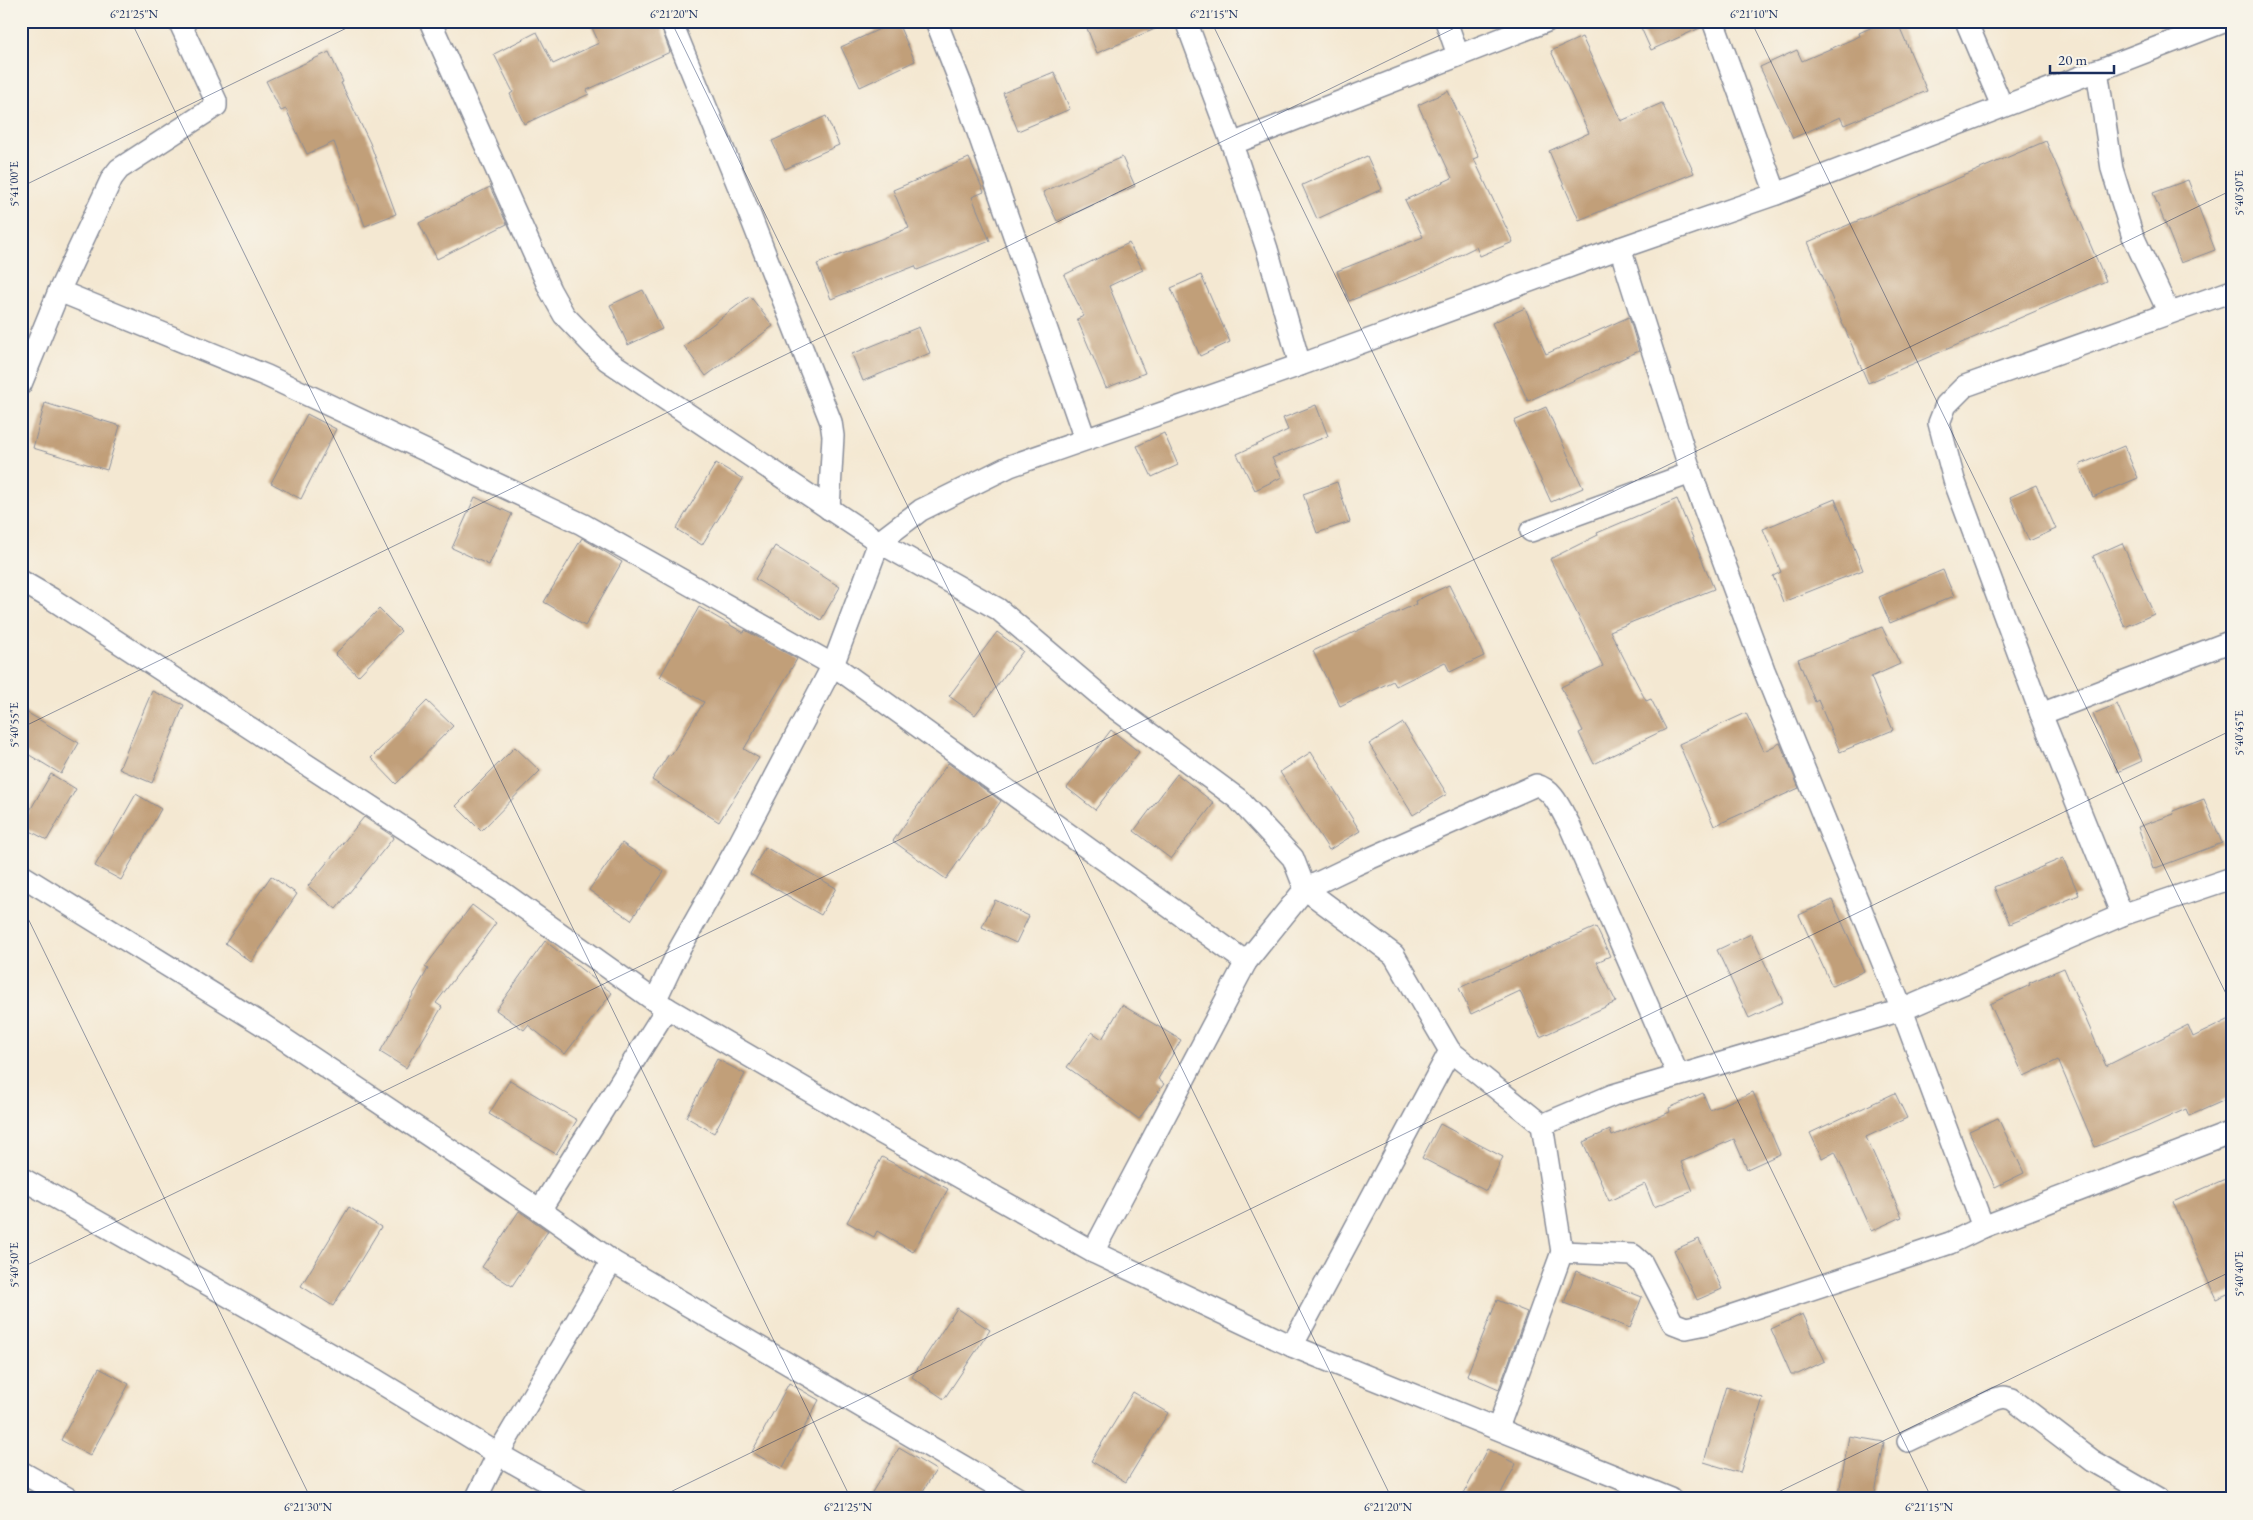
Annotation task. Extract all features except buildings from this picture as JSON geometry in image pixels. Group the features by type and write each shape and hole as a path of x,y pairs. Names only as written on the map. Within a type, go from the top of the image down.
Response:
{"street":[{"path":"21,384 59,291 116,173 216,106 216,101 179,21"},
{"path":"430,21 550,290 564,314 607,360 879,542 998,608 1115,708 1238,799 1293,858 1305,889 1394,955 1450,1051 1542,1126 1562,1252 1498,1428"},
{"path":"671,21 831,422 833,436 829,509"},
{"path":"936,21 967,102 1085,439"},
{"path":"1186,21 1232,144 1267,249 1300,365"},
{"path":"1446,21 1458,54"},
{"path":"1232,144 1458,54 1547,21"},
{"path":"1713,21 1776,194"},
{"path":"1966,21 2002,106"},
{"path":"540,1210 661,1005 679,950 738,844 833,665 879,542 921,510 1010,466 1300,365 1620,248 1776,194 2226,21"},
{"path":"2097,70 2112,169 2132,234 2169,313"},
{"path":"1620,248 1691,473 1764,670 1902,1010 1983,1227"},
{"path":"59,291 267,376 582,524 833,665 1246,962"},
{"path":"2122,914 2041,714 1954,480 1939,424 1946,405 1966,386 2232,291"},
{"path":"1531,530 1691,473"},
{"path":"21,581 52,599 499,890 661,1005 883,1134 1093,1252 1292,1346 1671,1499"},
{"path":"2041,714 2232,640"},
{"path":"1093,1252 1246,962 1305,889 1536,785 1545,787 1550,791 1569,824 1678,1075"},
{"path":"21,875 260,1023 540,1210 612,1261 1019,1499"},
{"path":"1542,1126 1613,1096 1678,1075 1902,1010 2122,914 2232,878"},
{"path":"1292,1346 1450,1051"},
{"path":"1562,1252 1632,1255 1642,1264 1673,1323 1686,1328 1706,1324 1950,1243 1983,1227 2232,1132"},
{"path":"21,1178 376,1380 498,1454 578,1499"},
{"path":"476,1499 498,1454 612,1261"},
{"path":"1908,1441 1996,1398 2004,1397 2012,1399 2093,1461 2159,1499"},
{"path":"21,1472 69,1499"}]}
